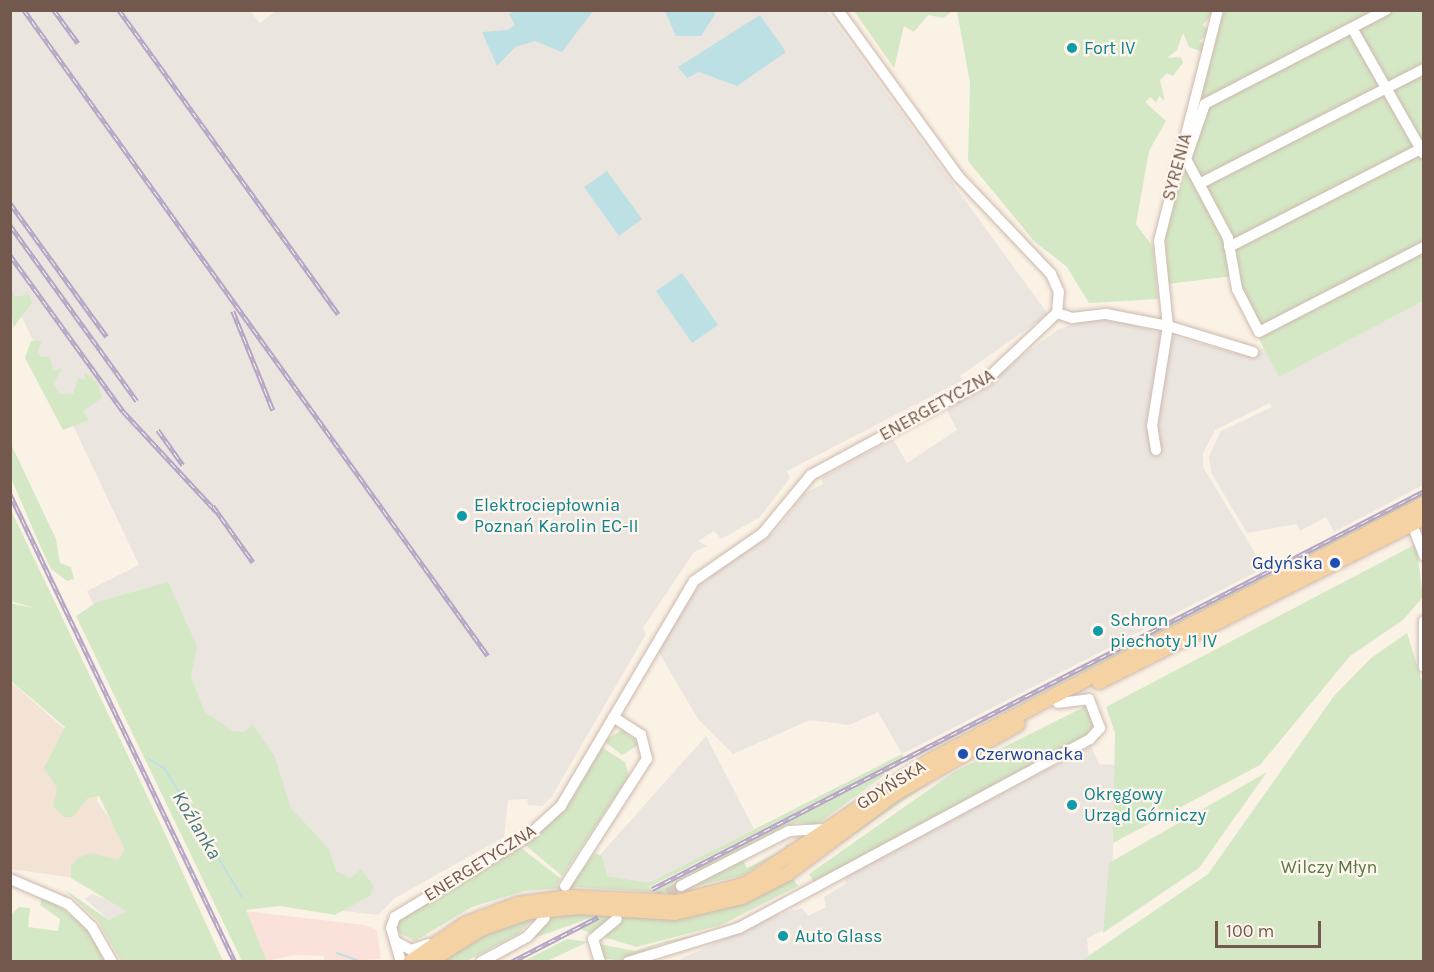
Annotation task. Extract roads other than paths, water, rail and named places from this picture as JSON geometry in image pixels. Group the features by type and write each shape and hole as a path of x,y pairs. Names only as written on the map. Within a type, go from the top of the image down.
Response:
{"main road":[{"name":"GDYŃSKA","path":"410,962 440,940 488,914 540,899 659,903 716,895 763,876 828,828 938,756 1424,504"},
{"name":"GDYŃSKA","path":"428,961 481,928 529,912 580,907 675,913 748,895 787,874 924,775 1058,703 1418,521"}],"street":[{"path":"838,10 958,176 1051,274 1059,292 1057,313 1072,318 1106,314 1168,326 1253,352"},
{"name":"SYRENIA","path":"1156,450 1152,426 1168,326 1159,241 1182,159 1218,10"},
{"path":"1386,10 1204,104 1182,159 1201,183 1230,248 1237,289 1260,332 1424,247"},
{"path":"1230,248 1423,149 1352,28"},
{"path":"1201,183 1424,69"},
{"name":"ENERGETYCZNA","path":"400,962 398,943 391,930 395,917 519,842 554,813 613,717 676,604 705,572 763,533 811,475 985,381 1040,334 1057,313"},
{"path":"1424,504 1418,521 1424,556"},
{"path":"1396,519 1418,521"},
{"path":"1424,621 1424,667"},
{"path":"1058,703 1089,699 1103,680"},
{"path":"628,962 739,928 1090,739 1100,728 1089,699"},
{"path":"566,886 647,759 641,735 613,717"},
{"path":"681,886 795,830 828,828"},
{"path":"795,830 801,841 797,852"},
{"path":"10,879 44,889 73,907 92,927 112,962"},
{"path":"481,962 527,937 545,918"},
{"path":"600,962 593,939 617,919"},
{"path":"398,943 413,950 440,940"}],"water":[{"path":"516,10 593,11 562,52 535,41 515,47 497,66 482,32 508,30 515,25 509,14"},
{"path":"665,11 714,11 715,14 701,36 676,36"},
{"path":"760,15 786,52 737,86 699,72 687,78 678,67"},
{"path":"607,171 642,219 619,236 584,187"},
{"path":"682,273 718,325 692,343 656,291"}],"waterway":[{"name":"Koźlanka","path":"149,759 165,769 242,897"},
{"path":"337,953 362,962"}],"tunnel":[{"path":"654,900 681,886"}],"railway":[{"path":"24,10 488,656"},
{"path":"54,10 78,43"},
{"path":"119,10 338,314"},
{"path":"10,203 107,337"},
{"path":"10,225 137,401"},
{"path":"10,255 123,411 216,511"},
{"path":"233,311 273,410"},
{"path":"158,430 183,465"},
{"path":"652,889 1424,491"},
{"path":"10,494 235,962"},
{"path":"213,506 253,562"},
{"path":"511,962 598,917"}],"place":[{"name":"Fort IV","path":"1072,48"},
{"name":"Elektrociepłownia Poznań Karolin EC-II","path":"462,516"},
{"name":"Gdyńska","path":"1335,563"},
{"name":"Schron piechoty J1 IV","path":"1098,631"},
{"name":"Czerwonacka","path":"963,754"},
{"name":"Okręgowy Urząd Górniczy","path":"1072,805"},
{"name":"Auto Glass","path":"783,936"}],"park label":[{"name":"Wilczy Młyn","path":"1329,867"}]}
